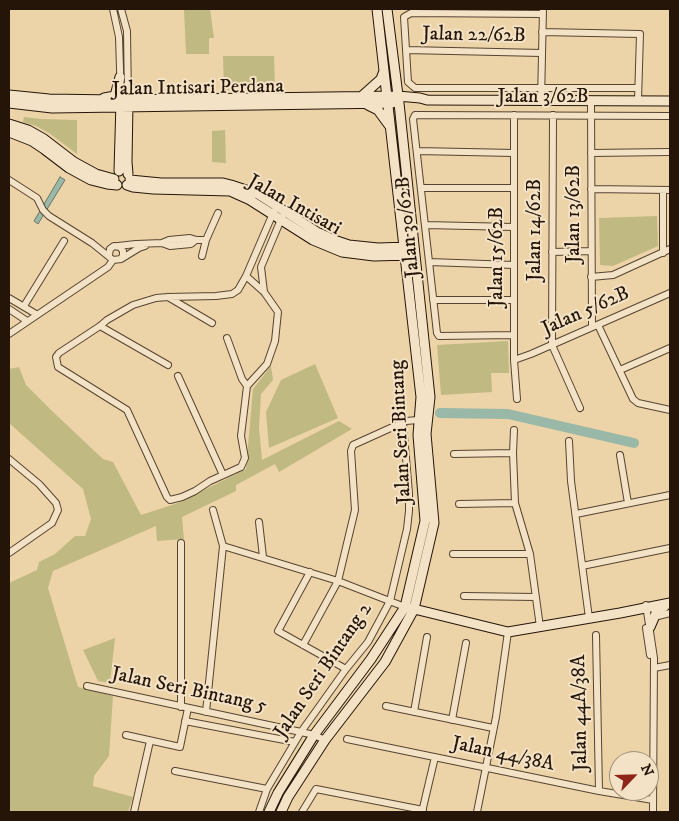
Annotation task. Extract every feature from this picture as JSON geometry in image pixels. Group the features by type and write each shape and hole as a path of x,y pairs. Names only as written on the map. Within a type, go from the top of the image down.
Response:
{"street":[{"path":"113,9 119,38 120,77 125,104"},
{"path":"106,108 113,112 124,126 128,180 122,187 117,178 124,126 125,104 128,86 126,31 121,9"},
{"name":"Jalan Seri Bintang","path":"269,812 278,793 314,735 371,659 405,607 425,522 418,420 420,397 377,9"},
{"name":"Jalan Seri Bintang","path":"281,812 288,797 325,740 385,662 414,609 434,523 426,434 430,397 399,99 387,9"},
{"path":"406,50 404,17 410,13 460,11 542,12 541,101"},
{"path":"542,32 638,33 640,36 638,100"},
{"name":"Jalan 3/62B","path":"406,50 408,82 415,88 638,88"},
{"name":"Jalan 22/62B","path":"406,50 542,53"},
{"path":"362,96 381,79 384,71"},
{"path":"89,99 115,96 120,77"},
{"path":"124,126 142,103 128,86"},
{"name":"Jalan Intisari Perdana","path":"9,94 50,99 89,99 125,104"},
{"name":"Jalan Intisari Perdana","path":"9,103 52,108 106,108 142,103 222,102 362,96 388,100"},
{"name":"Jalan 3/62B","path":"388,100 399,99 420,103 427,100 670,101"},
{"name":"Jalan Intisari Perdana","path":"222,102 368,105 388,100"},
{"name":"Jalan 13/62B","path":"591,101 591,277 595,326"},
{"path":"368,105 382,114 391,130"},
{"name":"Jalan 3/62B","path":"415,115 670,116"},
{"name":"Jalan 30/62B","path":"415,115 413,119 420,188 438,336 514,335"},
{"name":"Jalan 15/62B","path":"514,115 514,360 517,399"},
{"name":"Jalan 14/62B","path":"552,345 553,116"},
{"path":"9,124 28,130 44,139 74,162 96,174 117,178"},
{"path":"9,132 44,148 69,168 91,180 107,184 124,171 128,180"},
{"path":"417,152 514,153"},
{"path":"591,152 670,152"},
{"path":"9,180 37,198 43,210 49,216 92,243 111,258 121,259 139,248 151,244"},
{"name":"Jalan Intisari","path":"128,180 161,183 222,183 254,192 317,232 337,241 352,246 390,252 414,251"},
{"name":"Jalan Intisari","path":"128,180 134,187 230,191 250,200 313,240 342,252 374,256 390,252"},
{"path":"420,188 514,188"},
{"path":"591,189 667,190 663,252"},
{"path":"246,276 264,292 278,312 275,341 267,364 247,386 241,436 245,458 242,467 182,497 170,500 126,410 58,367 56,357 106,320 133,305 156,298 232,294 242,286 246,276 260,242 272,215 281,208"},
{"path":"264,292 261,267 281,220 281,208"},
{"path":"202,256 206,240 218,213"},
{"path":"424,225 514,227"},
{"path":"402,232 390,252 406,269"},
{"path":"92,243 104,246 162,243 170,246 191,244 196,240 206,240"},
{"path":"24,306 64,241"},
{"path":"260,242 269,246"},
{"path":"9,334 108,266 111,258 110,249 116,246"},
{"path":"116,246 122,249 121,259"},
{"path":"591,277 614,275 670,249"},
{"path":"552,252 591,251"},
{"path":"429,262 514,265"},
{"name":"Jalan 5/62B","path":"514,360 670,293"},
{"path":"168,297 212,323"},
{"path":"9,298 36,314"},
{"path":"433,300 514,300"},
{"path":"9,309 27,320"},
{"path":"100,326 168,365"},
{"path":"595,326 636,402 667,409 670,402"},
{"path":"227,338 242,379 247,386"},
{"path":"552,345 580,408"},
{"path":"620,370 670,348"},
{"path":"178,376 223,475"},
{"path":"303,645 338,581 355,510 351,448 357,442 373,435 403,423 425,417 429,406"},
{"name":"Jalan Seri Bintang 2","path":"259,812 267,789 301,732 346,669 368,642 390,602 407,529 409,511 403,423"},
{"path":"514,430 512,453 515,503 530,554 540,627"},
{"path":"569,441 571,481 589,618"},
{"path":"454,454 512,453"},
{"path":"620,455 628,504"},
{"path":"9,459 39,484 56,504 58,510 52,523 9,553"},
{"path":"576,514 670,495"},
{"path":"460,504 515,503"},
{"path":"206,712 224,546 213,510"},
{"path":"259,522 263,557"},
{"path":"126,735 180,747 185,721 181,543"},
{"path":"224,546 338,581 405,607 508,632 670,602"},
{"path":"582,566 670,548"},
{"path":"453,554 530,554"},
{"path":"310,572 278,631 346,669"},
{"path":"464,596 536,597"},
{"path":"650,627 659,610 670,602"},
{"path":"644,607 650,627 654,658 653,751"},
{"path":"644,607 654,668"},
{"path":"654,617 670,613"},
{"path":"476,812 501,684 508,632"},
{"name":"Jalan 44A/38A","path":"596,634 599,791"},
{"path":"414,712 427,637"},
{"path":"452,720 466,642"},
{"path":"654,668 670,665"},
{"name":"Jalan Seri Bintang 5","path":"87,686 301,732 325,740"},
{"path":"386,706 493,728"},
{"path":"185,721 295,742"},
{"name":"Jalan 44/38A","path":"347,739 609,793"},
{"path":"134,812 150,741"},
{"path":"302,812 316,788 423,811 435,757"},
{"path":"175,771 267,789"}],"shaded area":[{"path":"184,9 210,9 214,38 209,38 209,54 186,54"},
{"path":"223,56 274,56 275,89 224,90"},
{"path":"24,117 77,120 77,154 49,133 23,122"},
{"path":"225,130 226,163 212,162 212,131"},
{"path":"60,177 65,180 38,224 34,221"},
{"path":"657,216 658,246 613,266 600,265 599,218"},
{"path":"508,341 509,373 491,373 492,392 441,395 437,345"},
{"path":"315,364 338,418 269,448 266,412 281,380"},
{"path":"271,366 273,380 261,394 259,428 262,460 339,421 352,429 279,472 275,464 236,485 236,491 182,517 184,539 157,541 156,526 53,571 48,588 78,687 113,696 109,756 94,776 93,786 133,797 128,812 9,812 9,583 37,570 39,562 55,554 75,536 85,536 91,519 83,489 9,423 9,369 19,367 26,385 103,459 113,462 141,515 178,503 246,469 253,389"},
{"path":"115,638 110,683 98,681 83,650"}],"waterway":[{"path":"440,413 508,414 634,443"}]}
